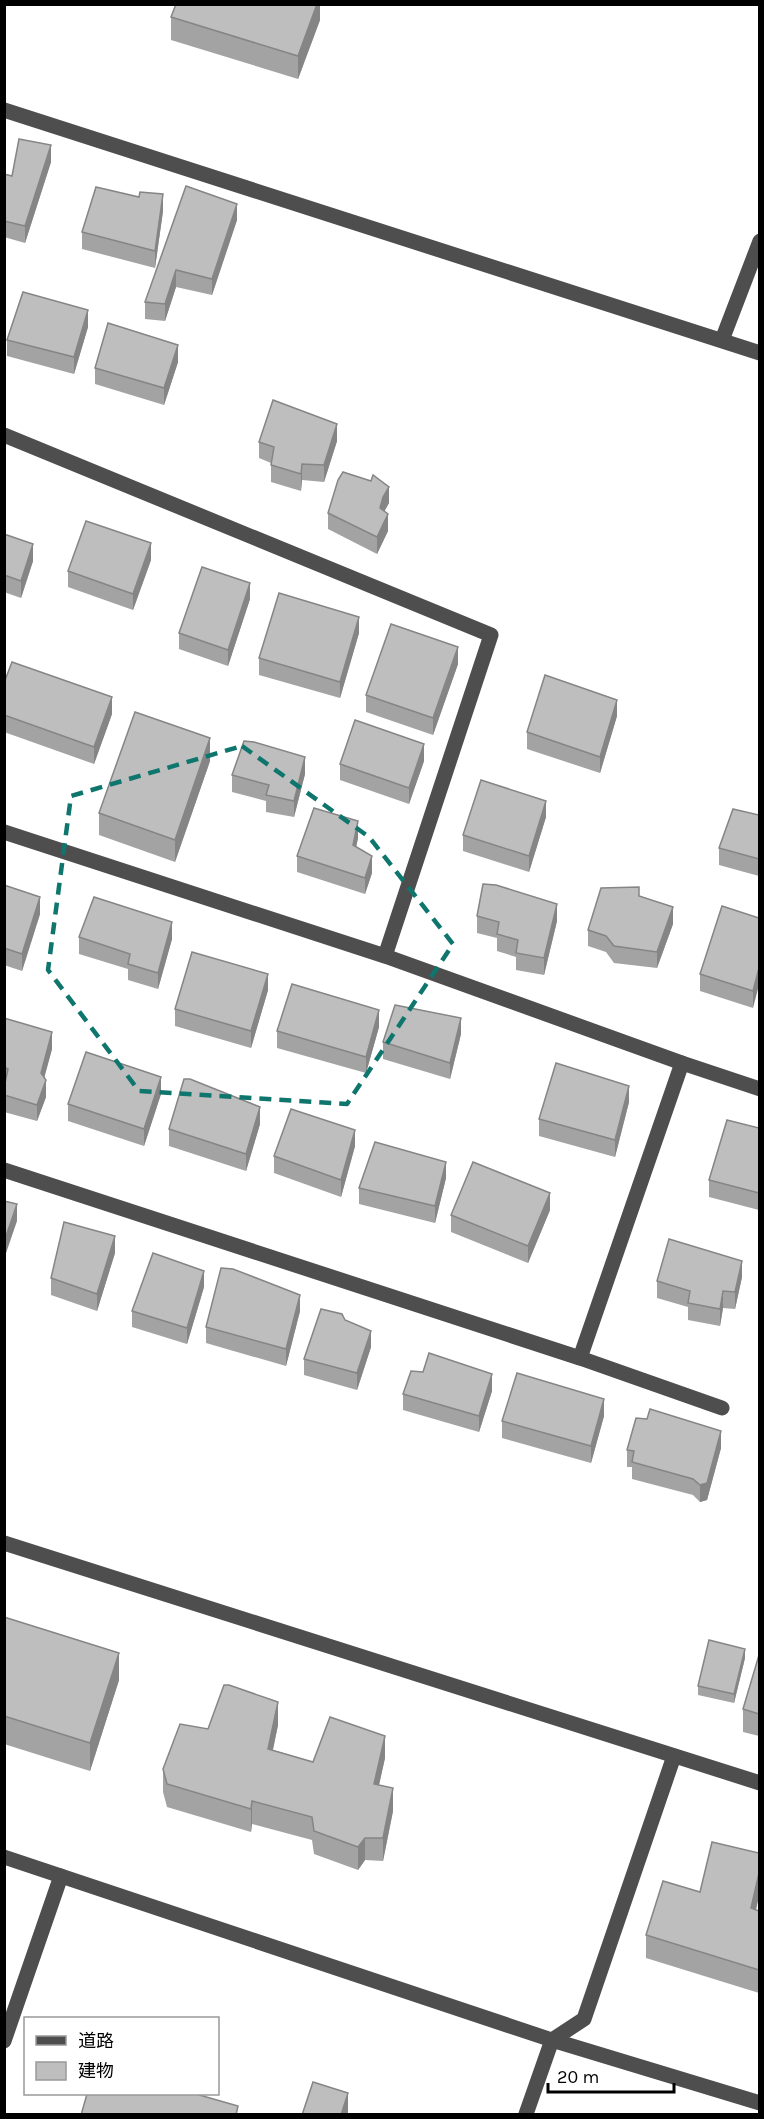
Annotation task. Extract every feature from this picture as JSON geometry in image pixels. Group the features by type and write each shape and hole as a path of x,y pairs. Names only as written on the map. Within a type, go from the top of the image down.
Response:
{"street":[{"path":"4,110 759,353"},
{"path":"722,340 759,242"},
{"path":"4,435 491,635 385,956"},
{"path":"4,832 385,956 759,1089"},
{"path":"580,1358 682,1063"},
{"path":"4,1170 580,1358 722,1408"},
{"path":"4,1543 759,1783"},
{"path":"526,2115 552,2040 585,2019 675,1756"},
{"path":"4,1857 552,2040 759,2103"},
{"path":"4,2041 61,1876"}],"highlighted area":[{"path":"242,746 369,837 453,944 347,1104 139,1091 48,970 71,796"}],"building":[{"path":"176,4 317,4 298,56 171,17"},
{"path":"19,139 51,145 25,226 4,221 4,174 12,176"},
{"path":"186,186 237,204 212,279 176,270 165,304 145,302"},
{"path":"96,187 139,197 140,192 163,194 155,251 82,232"},
{"path":"23,292 88,310 74,357 7,340"},
{"path":"108,323 178,345 164,388 95,368"},
{"path":"273,400 337,424 324,465 302,464 301,474 271,465 274,447 259,442"},
{"path":"343,472 371,481 373,475 389,487 380,508 388,514 377,537 328,513 338,480"},
{"path":"86,521 151,543 133,594 68,571"},
{"path":"4,534 33,544 21,581 4,575"},
{"path":"202,567 250,583 228,650 179,633"},
{"path":"279,593 359,617 340,682 259,658"},
{"path":"391,624 458,647 433,718 366,695"},
{"path":"12,662 112,697 94,747 4,715 4,683"},
{"path":"545,675 617,700 600,757 527,732"},
{"path":"135,712 210,738 175,840 99,813"},
{"path":"355,720 424,744 409,788 340,764"},
{"path":"244,741 305,757 294,801 266,795 269,785 232,775"},
{"path":"481,780 546,801 529,856 463,835"},
{"path":"314,808 358,821 353,845 372,856 365,878 297,856"},
{"path":"733,809 759,815 759,859 719,848"},
{"path":"483,884 496,885 557,904 544,958 516,953 518,940 497,934 499,922 477,916"},
{"path":"4,885 40,897 22,954 4,948"},
{"path":"639,887 639,896 673,907 657,952 614,946 606,936 588,930 601,888"},
{"path":"94,897 172,922 158,973 128,964 130,954 79,937"},
{"path":"722,906 759,918 759,968 753,991 700,974"},
{"path":"192,952 268,974 251,1031 175,1009"},
{"path":"292,984 379,1010 366,1057 277,1031"},
{"path":"395,1005 461,1018 450,1063 383,1042"},
{"path":"4,1018 52,1032 41,1073 46,1080 37,1105 4,1095 8,1069 4,1067"},
{"path":"86,1052 161,1077 144,1129 68,1104"},
{"path":"556,1063 629,1086 615,1140 539,1119"},
{"path":"184,1079 190,1079 260,1107 246,1154 169,1129"},
{"path":"291,1109 355,1130 341,1180 274,1156"},
{"path":"727,1120 759,1128 759,1193 709,1180"},
{"path":"375,1142 446,1162 435,1206 359,1188"},
{"path":"473,1162 550,1193 528,1246 451,1215"},
{"path":"4,1201 17,1204 4,1242"},
{"path":"64,1222 115,1236 97,1294 51,1278"},
{"path":"669,1239 742,1261 735,1292 723,1291 720,1309 688,1303 690,1291 657,1281"},
{"path":"153,1253 204,1271 187,1328 132,1311"},
{"path":"221,1268 233,1269 300,1295 286,1349 206,1327"},
{"path":"321,1309 342,1314 345,1320 371,1331 357,1373 304,1359"},
{"path":"429,1353 492,1374 479,1416 403,1394 411,1371 423,1372"},
{"path":"517,1373 604,1399 591,1446 502,1421"},
{"path":"650,1409 721,1431 707,1483 700,1485 693,1479 632,1462 634,1451 627,1450 636,1418 647,1419"},
{"path":"4,1617 119,1653 90,1743 4,1716"},
{"path":"709,1640 745,1649 734,1694 698,1686"},
{"path":"759,1655 759,1714 743,1709"},
{"path":"224,1685 278,1702 268,1749 313,1762 330,1717 385,1736 374,1784 393,1788 383,1838 365,1838 358,1847 314,1831 312,1817 252,1801 251,1809 167,1784 163,1769 180,1724 208,1729"},
{"path":"712,1842 759,1853 759,1873 751,1908 759,1911 759,1970 646,1935 663,1881 700,1892"},
{"path":"313,2082 348,2093 341,2115 302,2115"},
{"path":"87,2095 200,2095 238,2106 236,2115 81,2115"}]}
